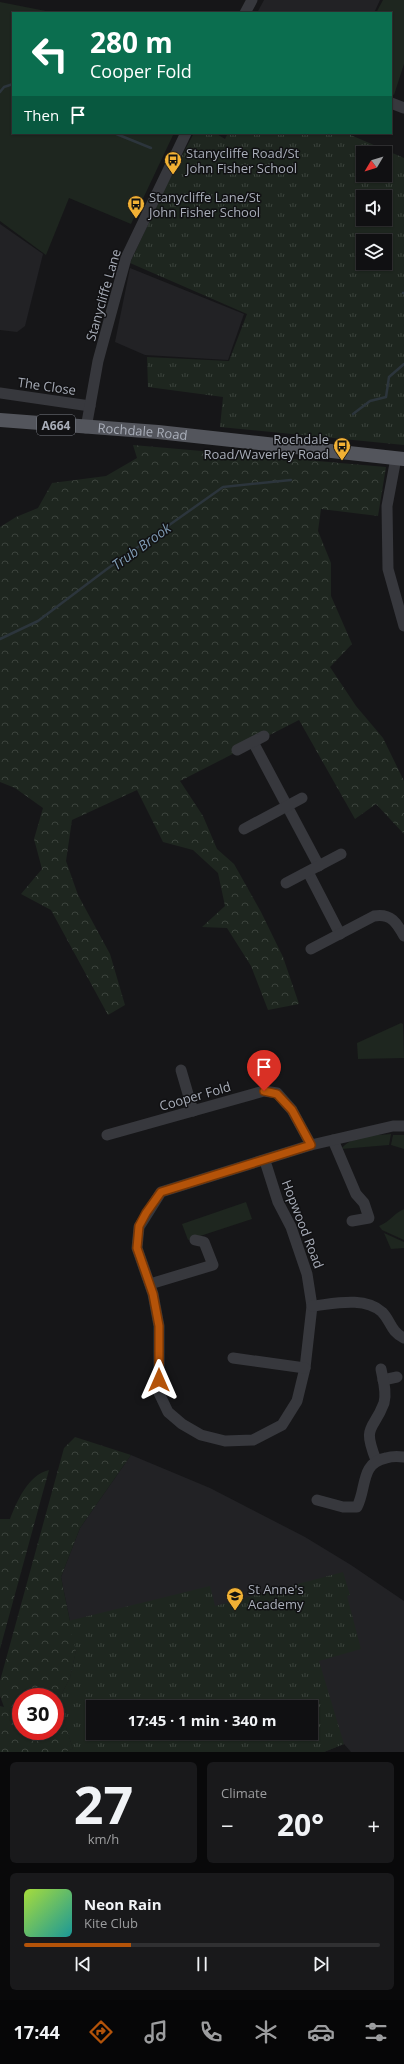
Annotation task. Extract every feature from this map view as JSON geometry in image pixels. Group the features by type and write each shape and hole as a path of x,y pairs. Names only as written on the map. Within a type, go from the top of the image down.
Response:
{"main road":[{"name":"Rochdale Road","path":"0,420 86,428 158,432 400,459"}],"street":[{"path":"246,12 252,0"},
{"path":"392,104 404,108"},
{"name":"Stanycliffe Lane","path":"86,428 98,361 126,258 186,134"},
{"name":"The Close","path":"0,393 90,406"},
{"path":"400,459 387,506 388,569 404,626"},
{"path":"237,750 264,736"},
{"path":"253,742 318,866"},
{"path":"244,829 302,798"},
{"path":"286,884 340,854"},
{"path":"308,872 340,934"},
{"path":"310,949 374,916 382,915 392,919 404,936"},
{"path":"181,1070 193,1111"},
{"name":"Cooper Fold","path":"107,1136 264,1091 277,1094 292,1110 311,1145"},
{"name":"Hopwood Road","path":"265,1161 278,1202 291,1227 308,1274 312,1306 305,1368 297,1401 290,1415 282,1426 253,1444 225,1441 201,1435 182,1424 168,1412 159,1393 159,1326 150,1284 137,1248 139,1226 161,1192 265,1161 311,1145 393,1126 404,1126"},
{"path":"332,1140 356,1194 364,1203 369,1218 352,1221"},
{"path":"150,1284 213,1265 204,1242 195,1240"},
{"path":"312,1306 354,1302 368,1305 382,1313 394,1331 404,1338"},
{"path":"233,1358 305,1368"},
{"path":"376,1460 368,1441 369,1431 384,1402 385,1392 381,1369"},
{"path":"383,1380 397,1377"},
{"path":"317,1499 343,1506 357,1507 362,1497 367,1469 376,1460 396,1456 404,1457"}],"shaded area":[{"path":"264,0 380,0 374,12 258,12"},
{"path":"0,224 43,254 25,326 17,332 0,330"},
{"path":"130,268 244,314 228,360 145,355 115,342"},
{"name":"St Anne's Academy","path":"131,1455 210,1488 305,1537 351,1565 404,1601 404,1752 351,1752 344,1744 324,1752 64,1752 73,1749 64,1720 64,1690 70,1678 76,1651 61,1577 80,1528"}],"green space":[{"path":"383,0 404,0 404,64 394,95 392,94 392,12 377,12"},
{"path":"0,2 51,12 12,12 12,134 174,134 131,224 69,198 46,255 0,221"},
{"path":"193,134 217,134 225,139 228,134 348,134 376,146 356,146 356,182 392,182 392,153 404,158 404,445 220,427 223,397 148,387 147,357 229,361 247,314 130,263 166,186"},
{"path":"133,445 386,467 378,516 321,509 318,531 331,563 331,596 352,644 330,667 356,706 383,738 404,781 404,834 376,804 355,819 299,720 180,781 203,816 217,849 234,864 261,912 283,957 299,1004 268,1010 251,966 227,928 202,927 225,906 218,873 193,850 163,842 137,790 72,820 66,861 78,895 110,954 125,1005 108,1015 51,910 21,894 42,869 34,839 43,808 15,788 0,782 0,527 16,517 38,508 52,483 106,476 137,458"},
{"path":"401,1023 403,1024 404,1058 358,1059 357,1043"},
{"path":"391,1134 389,1145 341,1149 351,1141 357,1139"},
{"path":"393,1135 404,1135 404,1149 391,1145"},
{"path":"246,1202 252,1219 188,1240 182,1224"},
{"path":"404,1209 404,1240 382,1230 379,1226"},
{"path":"384,1233 404,1242 404,1248 391,1249"},
{"path":"75,1437 131,1455 80,1528 61,1577 76,1651 70,1678 64,1690 64,1688 12,1688 12,1740 64,1740 64,1720 73,1749 64,1752 0,1752 0,1706 4,1707 0,1696 0,1681 64,1448"},
{"path":"49,1470 0,1649 0,1519 10,1519 16,1504 29,1483 35,1477"},
{"path":"343,1572 350,1595 347,1596 361,1649 319,1661 344,1744 324,1752 64,1752 73,1749 64,1720 64,1690 70,1678 76,1651 68,1621 210,1586 215,1606"}],"waterway":[{"path":"0,92 4,87 12,84"},
{"path":"116,134 151,148"},
{"name":"Trub Brook","path":"353,414 370,401 386,397 389,377 404,364"},
{"name":"Trub Brook","path":"0,639 38,621 107,569 223,487 291,480"}],"place":[{"name":"Stanycliffe Road/St John Fisher School","path":"173,175"},
{"name":"Stanycliffe Lane/St John Fisher School","path":"136,219"},
{"name":"Rochdale Road/Waverley Road","path":"342,461"},
{"name":"St Anne's Academy","path":"235,1611"}],"route":[{"path":"159,1380 159,1326 153,1294 137,1248 139,1226 161,1192 265,1161 311,1145 292,1110 277,1094 264,1091"}]}
